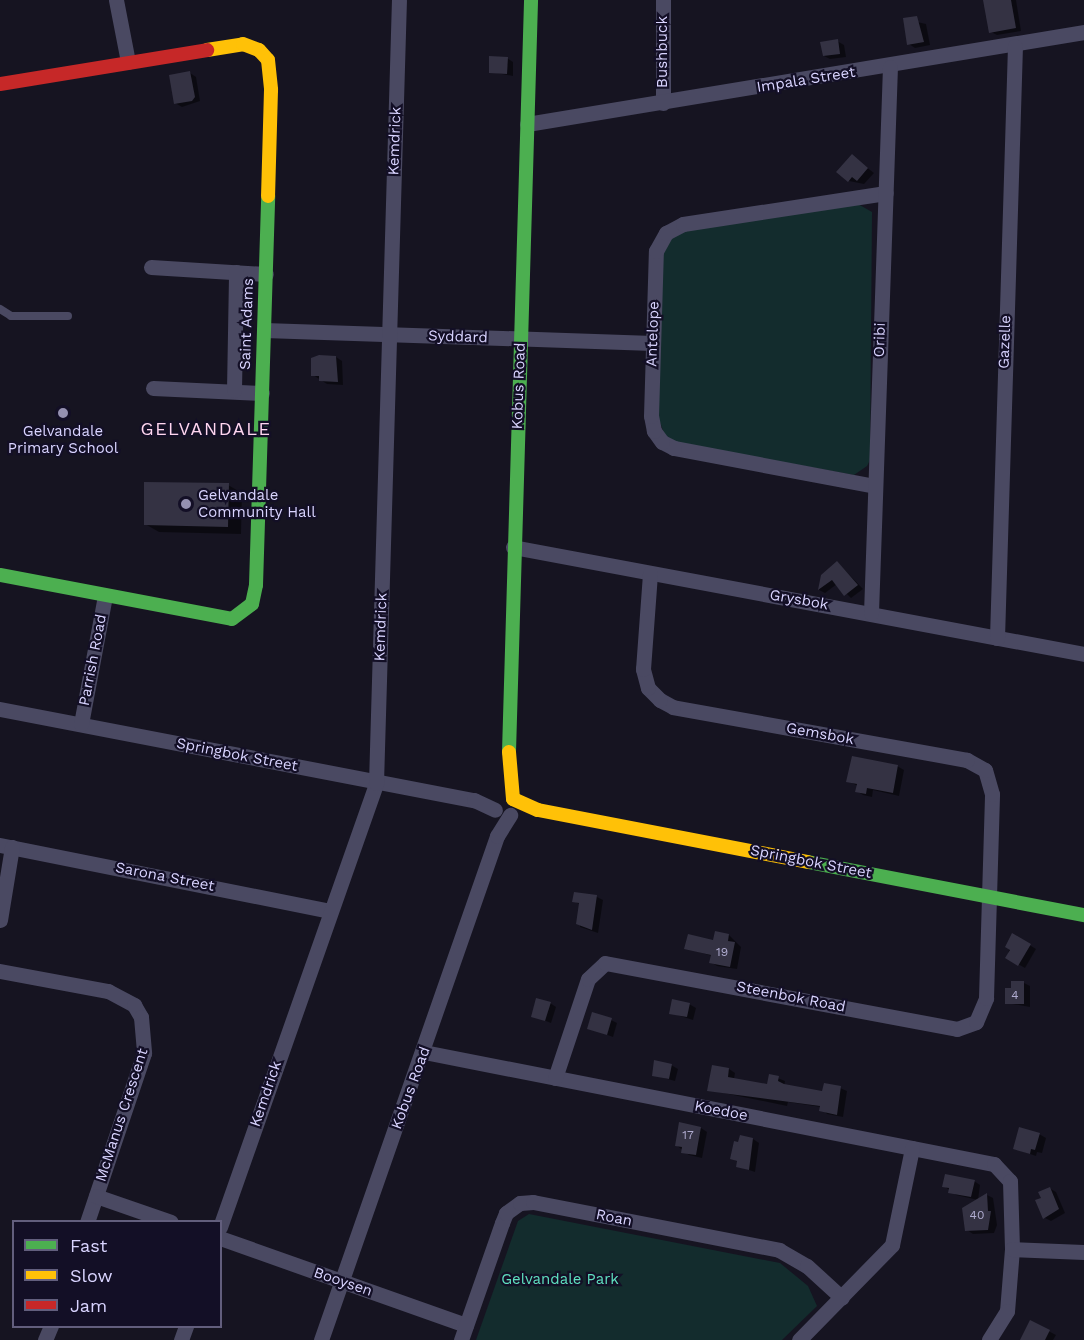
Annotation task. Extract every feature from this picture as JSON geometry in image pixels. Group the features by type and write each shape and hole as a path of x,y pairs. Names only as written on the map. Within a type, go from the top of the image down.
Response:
{"street":[{"path":"116,0 128,62"},
{"name":"Kemdrick","path":"222,1221 329,911 376,783 399,0"},
{"name":"Kobus Road","path":"321,1340 424,1052 497,836 510,772 513,547 531,0"},
{"name":"Bushbuck","path":"663,0 663,103"},
{"name":"Impala Street","path":"527,124 890,67 1084,32"},
{"name":"Saint Adams","path":"0,84 243,44 259,50 268,60 271,90 256,585 248,609 232,619 0,575"},
{"name":"Gazelle","path":"997,638 1014,46"},
{"name":"Oribi","path":"871,613 890,67"},
{"name":"Antelope","path":"874,486 667,445 654,431 651,416 656,251 662,237 671,229 886,193"},
{"path":"151,267 266,274"},
{"path":"234,390 236,272"},
{"name":"Syddard","path":"264,330 653,344"},
{"path":"153,388 262,393"},
{"name":"Grysbok","path":"513,547 1084,654"},
{"name":"Gemsbok","path":"650,573 643,669 648,688 660,700 673,707 967,760 982,767 992,794 988,896"},
{"name":"Parrish Road","path":"81,724 105,596"},
{"name":"Springbok Street","path":"0,708 376,783 504,806"},
{"path":"504,806 538,810"},
{"name":"Springbok Street","path":"538,810 1084,915"},
{"path":"0,920 6,846"},
{"name":"Sarona Street","path":"6,846 329,911"},
{"name":"Steenbok Road","path":"555,1078 588,979 605,963 966,1028 980,1016 986,998 988,896"},
{"name":"McManus Crescent","path":"0,971 108,991 134,1005 141,1017 144,1053 87,1220"},
{"name":"Koedoe","path":"424,1052 994,1164 1010,1181 1012,1250"},
{"path":"799,1340 892,1245 912,1148"},
{"path":"96,1196 168,1220"},
{"name":"Roan","path":"464,1333 506,1213 520,1203 533,1202 779,1250 807,1266 842,1298"},
{"name":"Booysen","path":"222,1239 341,1281 464,1333"},
{"path":"989,1340 1006,1311 1012,1250 1084,1252"}],"lane":[{"path":"0,309 11,316 68,316"}],"green space":[{"path":"858,204 872,212 870,460 867,466 854,475 674,442 665,436 657,414 663,245 667,240 685,231"},
{"name":"Gelvandale Park","path":"529,1214 780,1263 808,1286 817,1306 782,1340 476,1340 518,1221"}],"building":[{"path":"983,0 1011,0 1016,28 989,33"},
{"path":"917,16 924,42 907,45 903,18"},
{"path":"838,39 840,54 823,56 820,42"},
{"path":"489,56 508,57 507,74 489,73"},
{"path":"190,71 195,97 192,101 174,104 169,75"},
{"path":"852,154 868,168 857,181 852,177 848,182 836,172"},
{"path":"319,355 336,356 338,382 319,381 319,376 311,376 311,358"},
{"name":"Gelvandale Community Hall","path":"144,482 229,483 228,527 144,525"},
{"path":"837,561 858,585 844,596 832,580 818,590 821,575"},
{"path":"852,756 898,765 893,793 867,788 866,794 855,792 857,784 846,782"},
{"path":"574,892 597,895 592,930 576,924 579,903 572,902"},
{"path":"715,931 729,934 728,941 735,942 730,967 709,963 711,955 684,949 688,934 713,940"},
{"path":"1012,933 1031,944 1018,966 1005,958 1010,950 1005,947"},
{"path":"1011,981 1024,981 1024,1004 1005,1004 1005,988 1011,988"},
{"path":"536,998 551,1002 545,1021 531,1017"},
{"path":"672,999 690,1003 687,1017 669,1014"},
{"path":"592,1012 612,1018 607,1035 587,1029"},
{"path":"654,1060 672,1064 669,1079 652,1076"},
{"path":"712,1065 729,1068 728,1077 767,1084 769,1074 779,1076 778,1081 784,1084 822,1091 824,1083 841,1086 837,1115 819,1111 820,1106 707,1091"},
{"path":"679,1122 701,1127 696,1155 681,1153 682,1147 675,1146"},
{"path":"1019,1127 1040,1133 1035,1150 1031,1149 1030,1154 1013,1149"},
{"path":"740,1135 753,1138 749,1170 736,1167 737,1161 730,1159 734,1141 738,1142"},
{"path":"945,1174 975,1180 971,1197 948,1193 949,1188 942,1187"},
{"path":"1050,1187 1059,1209 1043,1219 1035,1200 1041,1198 1038,1192"},
{"path":"987,1193 988,1211 991,1211 988,1230 965,1231 962,1208"},
{"path":"1030,1320 1050,1330 1045,1340 1020,1340"}],"traffic: fast":[{"path":"509,752 531,0"},
{"path":"0,575 232,619 252,604 256,585 268,196"},
{"path":"808,862 1084,915"}],"traffic: slow":[{"path":"207,50 243,44 259,50 268,60 271,90 268,196"},
{"path":"509,752 513,799 538,810 808,862"}],"traffic: jam":[{"path":"0,84 207,50"}],"place":[{"name":"Gelvandale Primary School","path":"63,413"},
{"name":"Gelvandale Community Hall","path":"186,504"}],"district":[{"name":"GELVANDALE","path":"206,429"}]}
